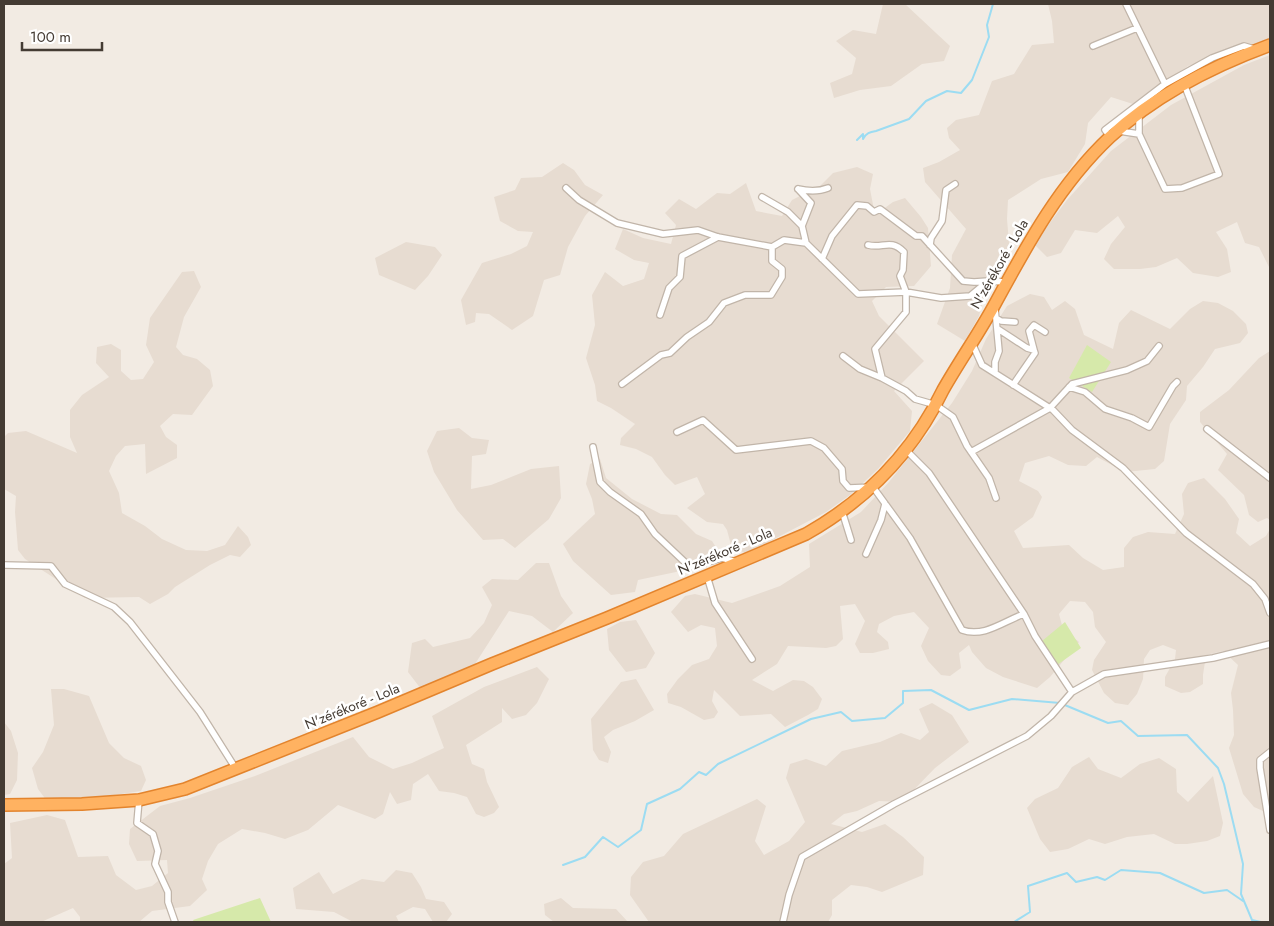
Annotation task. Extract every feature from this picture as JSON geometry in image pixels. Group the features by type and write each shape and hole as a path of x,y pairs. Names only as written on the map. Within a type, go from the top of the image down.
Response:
{"highway":[{"name":"N'zérékoré - Lola","path":"4,805 82,804 139,800 185,789 806,534 842,511 873,487 906,450 936,405 971,341 996,302 1005,282 1051,207 1074,176 1114,134 1139,114 1184,84 1270,45"}],"street":[{"path":"1126,4 1165,84"},
{"path":"1093,46 1137,28"},
{"path":"1139,134 1114,134 1105,130 1165,84 1212,58 1244,46 1256,50"},
{"path":"1139,114 1139,134 1165,189 1182,188 1219,174 1184,84"},
{"path":"930,245 931,238 942,221 946,190 955,184"},
{"path":"566,188 580,200 617,223 663,234 698,230 718,237 772,247 784,240 806,243"},
{"path":"802,226 811,203 798,189 809,191 828,188"},
{"path":"762,197 788,212 802,226 806,243 858,294 906,292 940,298 970,296 988,281"},
{"path":"822,259 832,236 857,205 867,206 874,212 880,209 916,236 922,236 963,281 1005,282"},
{"path":"660,315 669,288 680,276 682,256 718,237"},
{"path":"868,244 875,247 889,244 898,246 904,252 903,270 900,276 906,292 906,312 876,350 882,378"},
{"path":"622,384 662,355 670,353 687,337 709,322 724,303 745,295 771,296 782,277 782,269 772,260 772,247"},
{"path":"994,373 995,362 999,352 996,302"},
{"path":"996,318 1001,321 1015,322"},
{"path":"1013,385 1034,353 1029,331 1034,324 1045,332"},
{"path":"998,329 1027,348 1034,350"},
{"path":"971,341 982,365 1050,408 1072,430 1132,476 1186,533 1244,576 1265,599 1270,613"},
{"path":"971,452 1050,408 1072,384 1127,370 1147,362 1158,346"},
{"path":"843,356 860,369 906,391 915,399 936,405 953,417 971,452 989,478 996,498"},
{"path":"1069,387 1085,392 1105,409 1132,418 1149,427 1177,382"},
{"path":"677,432 703,420 736,450 811,441 824,448 842,469 843,481 849,488 873,487 910,538 962,630 972,633 986,631 1024,614"},
{"path":"1207,429 1270,478"},
{"path":"594,447 600,482 610,492 641,514 655,534 690,567 722,558 737,563"},
{"path":"906,450 929,473 1024,614 1035,636 1072,692"},
{"path":"866,554 881,520 885,504"},
{"path":"842,511 851,540"},
{"path":"4,565 50,566 65,584 114,607 130,622 200,712 237,769"},
{"path":"707,576 715,603 752,659"},
{"path":"783,922 789,895 802,856 894,804 1027,736 1051,716 1072,692 1104,674 1213,658 1269,647"},
{"path":"1270,752 1260,760 1270,830"},
{"path":"139,800 137,823 153,834 158,851 155,864 168,892 168,902 176,922"}],"shaded area":[{"path":"883,4 905,4 950,46 944,61 922,64 891,86 860,90 834,98 830,83 852,74 856,58 836,41 853,30 876,34"},
{"path":"1048,4 1270,4 1270,39 1188,66 1133,104 1111,97 1088,123 1085,144 1068,172 1041,179 1008,200 1007,219 1010,255 987,287 979,316 965,341 937,324 950,288 952,255 966,229 925,182 923,168 939,162 960,150 949,138 947,128 956,120 979,115 992,81 1014,74 1032,45 1054,43"},
{"path":"1270,55 1270,269 1259,247 1245,243 1237,222 1216,232 1227,249 1231,272 1218,277 1193,273 1177,258 1156,267 1114,269 1104,259 1111,244 1125,227 1118,216 1097,233 1075,230 1061,253 1047,257 1034,244 1067,200 1111,151 1171,105 1244,65"},
{"path":"563,163 574,170 585,185 603,195 585,216 568,247 560,275 544,280 533,316 512,330 489,314 476,313 475,322 466,325 461,300 482,263 511,254 527,246 533,232 518,231 500,221 494,197 515,190 521,178 542,177"},
{"path":"857,167 873,174 870,189 875,215 893,202 905,198 928,228 931,266 914,286 886,287 872,301 879,316 924,361 894,391 912,411 910,431 878,469 850,495 826,512 746,554 731,545 727,530 723,524 707,522 687,508 705,494 697,477 675,485 652,457 636,449 620,445 621,438 635,424 597,401 595,385 586,358 595,325 592,295 605,272 623,286 644,279 649,263 634,260 615,249 623,229 643,238 671,244 676,225 665,213 679,199 696,209 717,193 730,194 746,183 756,211 782,216 792,200 820,186 833,173"},
{"path":"406,242 435,247 442,255 428,276 415,290 379,275 375,258"},
{"path":"194,271 201,287 184,317 176,347 183,355 197,359 210,370 213,386 192,415 173,414 160,426 166,437 177,445 177,458 146,474 145,444 125,446 116,456 109,471 119,493 122,513 145,526 162,539 186,550 207,551 225,545 238,526 248,537 251,545 240,557 230,555 210,565 150,604 139,597 85,598 25,559 18,550 15,512 16,496 4,489 4,437 8,433 26,431 77,453 70,437 70,410 82,395 109,377 96,363 97,347 111,344 121,350 121,371 131,380 143,379 154,362 146,345 150,318 182,272"},
{"path":"1030,294 1044,297 1052,310 1065,301 1075,309 1084,335 1113,349 1119,323 1131,310 1170,329 1190,309 1203,301 1218,303 1233,311 1246,324 1248,333 1240,343 1215,349 1187,386 1186,400 1170,424 1164,461 1155,469 1125,472 1097,457 1086,466 1068,465 1049,456 1025,463 1019,481 1038,491 1042,497 1033,517 1014,531 1023,548 1069,545 1083,558 1103,570 1124,567 1124,548 1133,537 1148,532 1175,534 1184,514 1182,494 1188,483 1204,478 1225,499 1239,519 1236,533 1250,546 1266,536 1270,529 1270,814 1254,807 1243,794 1229,748 1234,735 1231,693 1238,665 1223,651 1206,655 1203,684 1190,692 1181,693 1165,686 1165,677 1175,659 1176,650 1163,645 1150,650 1144,659 1143,679 1137,694 1128,705 1115,703 1104,693 1092,670 1094,660 1106,642 1095,627 1093,612 1085,602 1070,601 1059,614 1063,629 1079,642 1050,677 1037,688 1003,677 986,668 972,652 969,645 959,653 961,668 950,676 941,675 928,661 921,646 929,628 914,612 894,616 879,624 877,632 888,642 889,649 873,653 860,653 855,644 865,621 855,604 840,606 843,639 836,646 826,648 788,646 777,664 752,680 773,691 793,680 804,681 813,687 822,699 818,709 808,715 785,727 771,714 740,716 714,690 712,701 718,712 714,718 704,720 681,707 668,703 667,694 678,679 692,665 709,659 717,646 715,628 701,625 688,632 671,612 685,596 695,594 732,603 780,586 810,567 809,544 861,512 889,482 952,403 972,371 986,339 1007,306"},
{"path":"1270,351 1270,520 1267,518 1258,522 1249,515 1244,495 1218,470 1227,454 1200,422 1200,412 1229,390 1259,358"},
{"path":"459,428 472,438 489,440 486,454 472,456 471,489 491,485 531,469 559,466 561,498 549,519 515,548 503,539 483,540 457,510 434,472 427,451 437,431"},
{"path":"600,459 606,478 632,499 661,514 677,515 696,534 712,541 719,552 709,565 638,580 635,592 611,595 573,561 563,544 595,514 586,484 590,464"},
{"path":"536,563 549,563 561,596 573,613 553,632 532,616 509,611 475,664 421,689 408,672 412,643 425,639 433,647 470,638 484,623 492,605 482,587 492,579 518,580"},
{"path":"636,620 655,653 646,668 626,672 609,650 607,629 620,622"},
{"path":"537,667 549,679 537,703 526,715 512,719 502,708 502,722 466,745 472,764 484,769 487,782 499,807 494,813 484,817 476,814 467,797 439,791 428,774 413,784 411,800 397,804 390,792 383,814 375,819 338,805 308,830 285,839 242,829 218,844 208,861 202,879 207,890 190,906 152,911 139,922 80,922 80,917 73,908 41,922 4,922 4,864 12,858 10,823 47,815 65,820 78,857 108,856 116,875 136,890 152,886 168,873 167,860 137,861 129,844 130,829 160,806 255,776 353,737 369,757 393,769 412,763 444,748 432,716 484,687"},
{"path":"636,679 654,710 635,721 613,730 604,737 611,752 608,763 599,760 593,750 591,719 621,682"},
{"path":"51,689 64,689 89,696 109,743 124,758 141,766 146,780 141,791 95,798 47,801 38,789 32,768 43,752 54,725"},
{"path":"932,703 952,715 969,742 935,768 902,802 879,801 857,811 844,814 831,824 862,832 885,824 903,837 924,857 923,875 882,892 867,887 851,885 832,900 832,915 828,922 649,922 630,895 631,877 643,862 664,856 683,834 757,799 766,806 755,841 764,855 789,841 805,822 786,778 790,764 806,759 826,766 842,751 880,742 901,733 920,740 929,732 919,709"},
{"path":"4,722 11,731 18,753 17,780 10,794 4,795"},
{"path":"1089,757 1098,769 1121,778 1140,764 1159,758 1176,769 1177,792 1188,802 1213,776 1223,823 1220,836 1207,841 1187,844 1175,844 1154,834 1127,837 1105,844 1089,839 1068,849 1050,852 1040,839 1027,808 1035,799 1058,788 1072,767"},
{"path":"396,870 412,873 426,899 444,902 452,914 446,922 433,922 425,909 413,907 396,916 399,922 353,922 334,912 296,909 293,888 319,872 333,894 362,879 384,882"},
{"path":"561,898 573,908 616,909 628,922 554,922 545,915 544,904"}],"green space":[{"path":"1087,345 1111,362 1092,392 1069,378"},
{"path":"1065,622 1081,648 1057,665 1042,641"},
{"path":"260,898 271,922 194,922 193,920"}],"waterway":[{"path":"857,140 863,134 863,139 870,132 909,119 926,101 947,91 961,93 972,80 989,37 987,25 993,4"},
{"path":"563,865 585,857 603,837 618,847 641,830 647,804 680,789 699,772 706,775 718,764 811,719 841,712 852,721 885,718 903,703 903,691 931,690 969,710 1012,699 1060,703 1108,723 1121,721 1138,736 1187,735 1218,768 1224,784 1243,864 1241,894 1252,920 1261,922"},
{"path":"1014,922 1030,912 1028,886 1067,873 1076,882 1097,877 1105,880 1121,870 1160,873 1204,893 1227,890 1243,901"}]}
